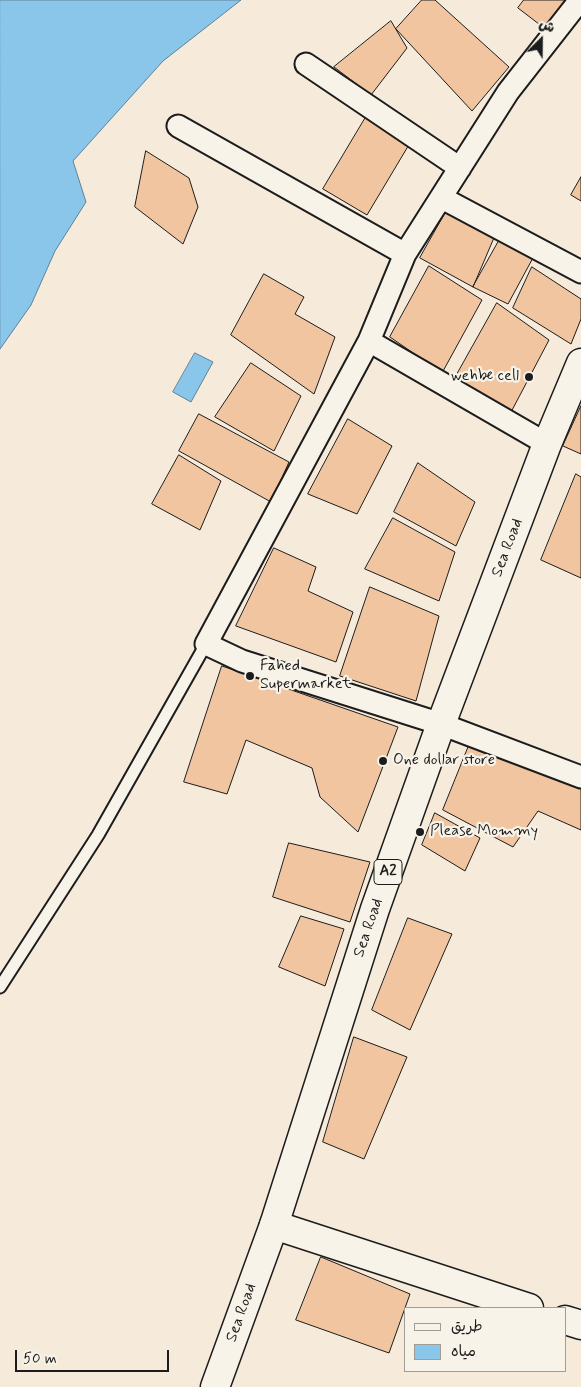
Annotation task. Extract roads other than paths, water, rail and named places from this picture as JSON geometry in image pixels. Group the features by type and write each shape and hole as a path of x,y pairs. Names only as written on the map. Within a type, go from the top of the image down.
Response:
{"main road":[{"name":"Sea Road","path":"215,1387 274,1225 369,927 441,724 547,444 581,363"},
{"path":"274,1225 526,1307"},
{"path":"566,1320 581,1325"}],"street":[{"path":"580,0 508,92 405,254 369,340 206,644 242,661 441,724 581,777"},
{"path":"306,64 460,168"},
{"path":"178,126 405,254"},
{"path":"442,198 581,272"},
{"path":"369,340 547,444"}],"lane":[{"path":"0,987 98,835 206,644"}],"water":[{"path":"0,0 241,0 163,61 73,161 86,202 55,251 31,305 0,349"},
{"path":"195,353 213,362 191,402 173,392"}],"place":[{"name":"wehbe cell","path":"529,377"},
{"name":"Fahed Supermarket","path":"250,676"},
{"name":"One dollar store","path":"383,761"},
{"name":"Please Mommy","path":"420,832"}]}
